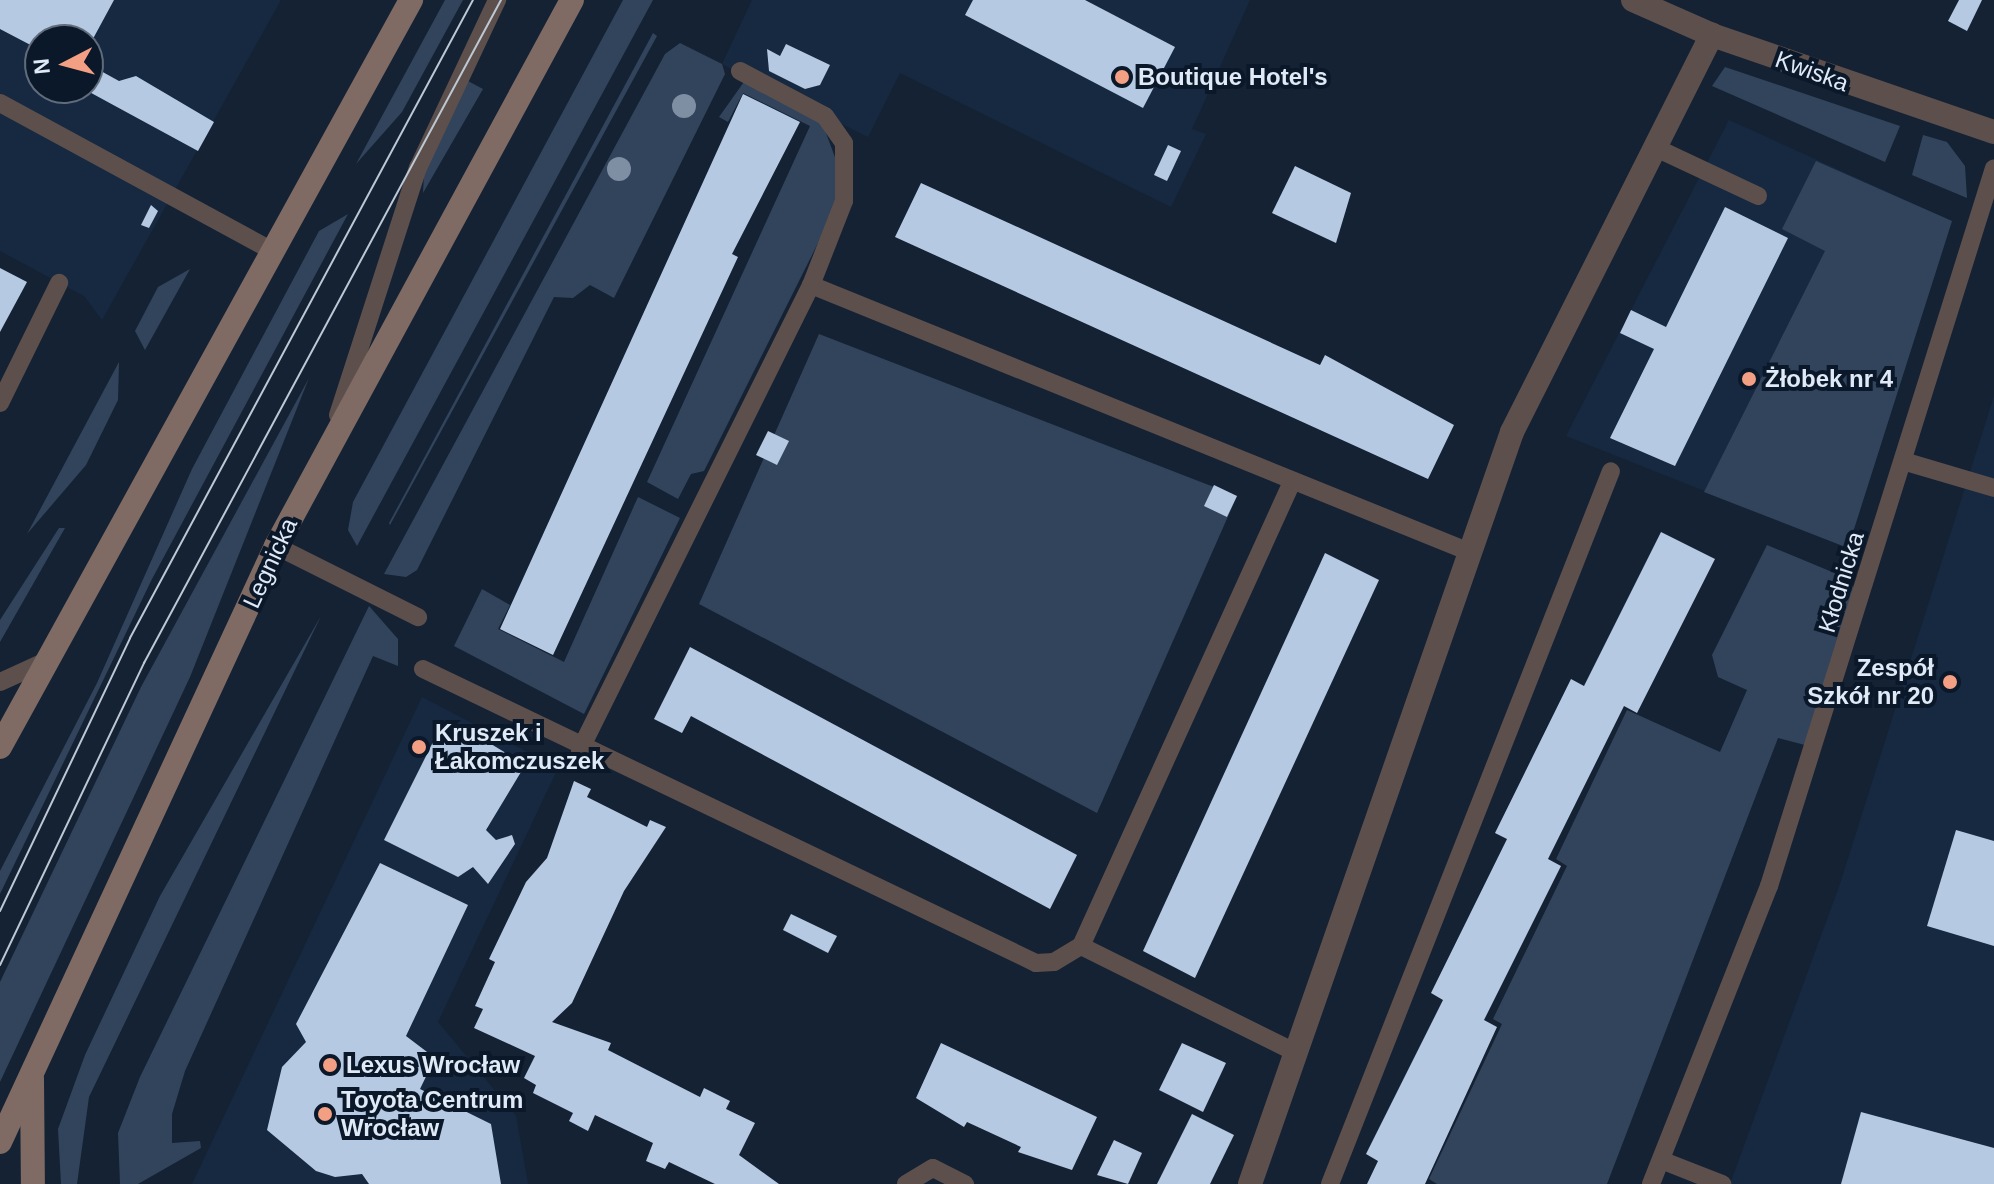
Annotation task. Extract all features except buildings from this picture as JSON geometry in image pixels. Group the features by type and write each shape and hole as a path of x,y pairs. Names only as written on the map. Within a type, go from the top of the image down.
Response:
{"main road":[{"path":"0,747 42,663 274,252 411,0"},
{"name":"Legnicka","path":"0,1142 33,1065 276,546 328,445 572,0"},
{"path":"33,1065 33,1184"}],"street":[{"name":"Kwiska","path":"1633,0 1712,35 1994,132"},
{"path":"1250,1184 1467,551 1512,432 1712,35"}],"lane":[{"path":"328,445 418,168 497,0"},
{"path":"580,750 811,285 844,201 844,143 825,116 740,71"},
{"path":"0,103 274,252"},
{"path":"1654,147 1758,196"},
{"name":"Kłodnicka","path":"1651,1184 1769,886 1994,168"},
{"path":"0,403 59,283"},
{"path":"811,285 1467,551"},
{"path":"1903,461 1994,488"},
{"path":"1330,1184 1611,471"},
{"path":"423,669 580,750 1036,963 1070,957 1081,946 1292,482"},
{"path":"276,546 418,617"},
{"path":"3,679 42,663"},
{"path":"1081,946 1297,1053"},
{"path":"1661,1160 1722,1184"},
{"path":"906,1184 933,1168 965,1184"}],"shaded area":[{"path":"0,0 281,0 102,320 84,296 0,251"},
{"path":"445,0 463,0 402,112 356,164"},
{"path":"623,0 653,0 357,546 348,530 353,502"},
{"path":"752,0 1250,0 1192,129 1206,134 1171,207 900,73 868,137 722,64"},
{"path":"653,33 657,36 390,525 389,523"},
{"path":"680,43 722,64 725,74 614,298 590,285 573,298 554,297 417,570 406,577 384,574 665,54"},
{"path":"1725,67 1900,126 1885,162 1712,86"},
{"path":"746,79 823,125 839,168 841,197 704,471 691,474 678,499 647,482 810,126 743,93 728,122 719,117"},
{"path":"468,81 483,89 423,193 424,174"},
{"name":"Żłobek nr 4","path":"1729,120 1952,221 1848,548 1566,436"},
{"path":"1923,135 1947,142 1965,166 1967,198 1912,175"},
{"path":"1816,161 1952,221 1848,548 1704,492 1825,251 1782,229"},
{"path":"348,214 152,579 0,894 0,871 97,683 192,469 319,231"},
{"path":"190,269 145,350 135,331 158,287"},
{"path":"819,334 1237,496 1097,813 699,604"},
{"path":"119,362 118,400 86,465 27,534"},
{"path":"309,378 190,677 0,1082 0,982 141,687"},
{"name":"Zespół Szkół nr 20","path":"1994,396 1994,1184 1730,1184 1840,884"},
{"path":"638,497 680,518 584,714 454,646 482,589 510,605 498,629 564,662"},
{"path":"59,528 65,528 0,642 0,620"},
{"path":"1767,545 1849,579 1855,590 1805,745 1778,738 1607,1184 1437,1184 1429,1179 1502,1024 1493,1019 1567,866 1556,859 1627,710 1720,752 1747,690 1718,677 1712,655"},
{"path":"369,606 398,639 398,666 373,656 185,1071 172,1114 172,1143 200,1141 201,1148 138,1184 120,1184 118,1133 140,1077"},
{"path":"321,616 89,1097 77,1184 61,1184 58,1129 85,1055 160,896"},
{"path":"422,697 558,768 438,1022 516,1116 528,1184 192,1184"}],"tram line":[{"path":"0,911 130,638 473,0"},
{"path":"0,965 144,663 501,0"}],"place":[{"name":"Boutique Hotel's","path":"1122,77"},
{"name":"Żłobek nr 4","path":"1749,379"},
{"name":"Zespół Szkół nr 20","path":"1950,682"},
{"name":"Kruszek i Łakomczuszek","path":"419,747"},
{"name":"Lexus Wrocław","path":"330,1065"},
{"name":"Toyota Centrum Wrocław","path":"325,1114"}]}
